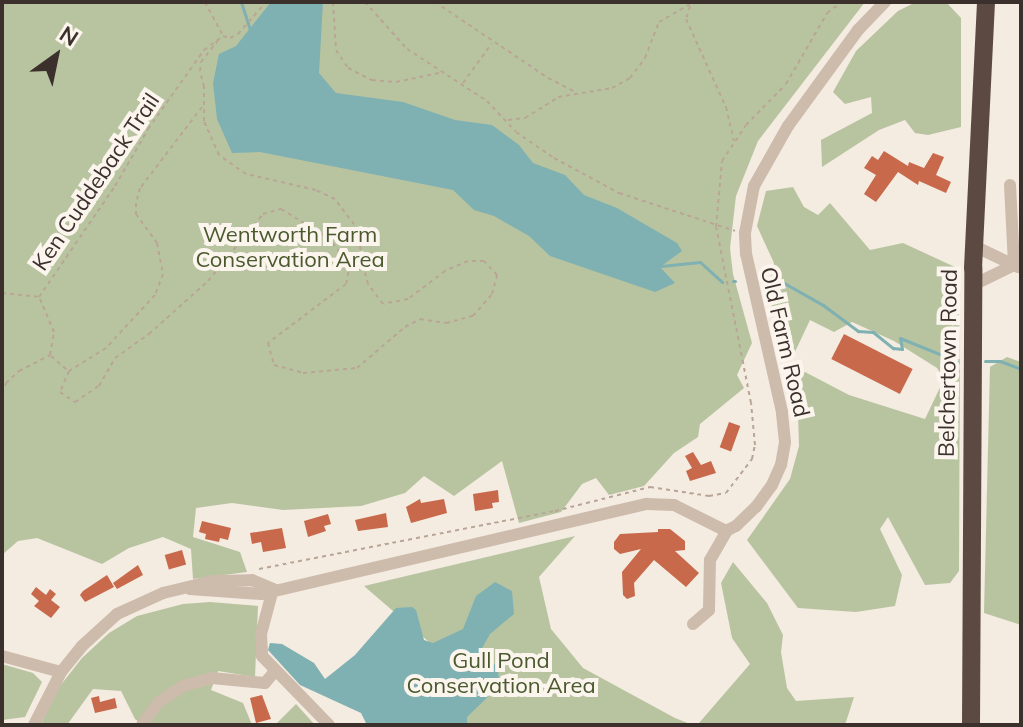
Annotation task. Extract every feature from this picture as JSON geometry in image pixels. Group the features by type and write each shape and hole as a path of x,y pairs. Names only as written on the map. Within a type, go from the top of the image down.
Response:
{"highway":[{"name":"Belchertown Road","path":"971,725 973,285 986,2"}],"street":[{"name":"Old Farm Road","path":"727,531 756,507 772,485 781,465 785,442 782,412 749,277 745,233 754,186 769,154 832,63 885,2"},
{"path":"1010,185 1017,266"},
{"path":"974,246 1017,266"},
{"path":"973,285 1017,266"},
{"path":"34,725 61,672 82,646 117,614 163,593 190,589 255,595 647,504 674,505 727,531 710,560 709,610 693,624"},
{"path":"273,589 262,656 329,725"},
{"path":"2,656 61,672"},
{"path":"142,725 159,702 183,686 212,678 265,683 275,671"}],"path":[{"path":"205,2 223,36"},
{"name":"Ken Cuddeback Trail","path":"50,355 54,332 39,297 115,186 148,129 204,50 223,36 230,38 238,34 266,2"},
{"path":"333,2 336,50 348,68 372,80 396,82 446,71"},
{"path":"365,2 407,49 446,71 528,142 619,193 716,227 745,233"},
{"path":"435,2 548,78 575,91"},
{"path":"692,2 686,19 726,107 735,142"},
{"path":"506,121 525,118 558,97 575,91 612,88 630,78 645,58 659,22 692,2"},
{"path":"259,569 542,514 650,487 709,496 726,493 752,459 755,445 751,403 716,227 722,161 746,125 786,84 827,13 842,2"},
{"path":"202,107 140,188 136,203 136,214 157,243 163,274 155,295 106,348 69,371 60,392 75,402 99,386 115,358 149,334 208,281 263,214 281,209 327,237 350,264 346,284 268,343 274,365 303,373 357,368 405,327 420,319 446,323 473,316 492,294 497,275 484,261 468,261 445,271 408,299 383,304 368,284 361,258 359,231 346,209 316,190 266,181 228,163 212,144 202,107 204,87 201,62 218,40"},
{"path":"462,84 493,42"},
{"path":"2,293 39,297"},
{"path":"2,393 6,383 19,371 50,355 69,371"}],"green space":[{"name":"Wentworth Farm Conservation Area","path":"2,2 865,2 758,141 736,196 730,248 733,274 752,343 737,375 744,388 700,424 698,437 674,453 644,486 609,495 596,478 582,484 561,512 519,523 502,461 454,496 424,476 405,493 361,506 283,510 232,503 196,508 193,537 240,552 247,572 193,579 191,549 163,537 129,548 102,564 37,538 18,541 2,555"},
{"path":"916,2 946,2 961,18 961,127 928,135 915,133 905,120 879,130 822,167 821,140 872,113 871,97 845,104 833,92 856,51 898,11"},
{"path":"793,187 804,207 818,215 830,203 870,250 903,243 955,267 960,331 959,571 950,583 925,585 888,517 880,529 902,575 895,606 856,612 798,608 747,540 790,479 799,446 798,413 791,379 805,372 849,395 925,419 944,379 937,368 894,341 852,322 834,332 810,320 793,356 785,350 768,293 774,263 757,226 766,191"},
{"path":"1007,357 1021,362 1021,625 984,613 990,367"},
{"name":"Gull Pond Conservation Area","path":"575,536 539,577 551,629 583,668 675,718 690,724 699,723 750,664 732,638 721,583 733,562 767,603 783,635 781,652 787,688 796,701 854,697 846,722 843,725 395,725 451,661 364,586"},
{"path":"210,602 258,606 255,677 218,671 211,690 243,703 252,725 143,725 135,719 121,691 93,689 67,725 41,725 56,691 82,658 109,633 137,616 183,604"},
{"path":"2,664 33,673 42,682 25,717 2,720"},
{"path":"296,704 315,725 275,725"}],"water":[{"path":"271,2 323,2 319,73 336,93 403,102 455,120 492,125 519,145 533,163 565,175 584,195 617,208 677,243 682,251 660,267 675,283 655,292 550,256 529,236 494,216 474,210 453,190 260,152 232,153 217,119 213,83 219,54 236,46"},
{"path":"495,582 512,591 514,614 490,634 481,650 498,668 499,680 495,690 467,717 467,725 367,725 361,713 300,685 268,650 270,643 282,644 314,663 325,679 355,655 396,608 412,607 416,610 424,640 433,643 463,629 476,596"}],"building":[{"path":"884,151 908,166 909,162 924,168 933,153 944,157 936,175 951,182 946,193 919,181 918,185 898,172 876,202 864,194 876,175 864,168 872,156 878,160"},
{"path":"844,334 913,369 900,394 831,359"},
{"path":"729,422 740,426 731,451 720,447"},
{"path":"693,452 701,465 711,461 716,473 690,481 686,471 692,468 685,456"},
{"path":"498,490 499,502 492,503 493,508 475,511 473,494"},
{"path":"420,499 421,503 444,499 447,513 411,523 406,507"},
{"path":"386,513 388,527 358,531 355,520"},
{"path":"328,514 331,524 324,526 326,531 308,537 304,521"},
{"path":"202,521 231,528 228,540 205,539 206,534 199,532"},
{"path":"282,528 286,548 263,552 261,542 252,544 250,533"},
{"path":"658,529 670,529 685,541 685,550 675,551 699,573 686,587 654,560 634,583 635,596 627,599 623,595 622,572 641,549 620,554 614,549 614,542 620,534 658,532"},
{"path":"182,550 186,564 169,569 165,555"},
{"path":"138,565 143,575 117,589 113,583"},
{"path":"107,575 114,587 85,602 80,595 83,591"},
{"path":"36,587 46,595 50,589 56,594 51,600 60,607 51,618 34,606 39,601 31,594"},
{"path":"262,695 271,719 256,723 250,698"},
{"path":"99,696 100,702 115,698 117,708 95,713 91,698"}],"waterway":[{"path":"241,2 250,30"},
{"path":"661,266 700,262 722,282"},
{"path":"767,279 784,283 823,305 858,331 873,332 893,348 902,349 900,338 957,361"},
{"path":"985,361 1000,361 1021,369"}]}
